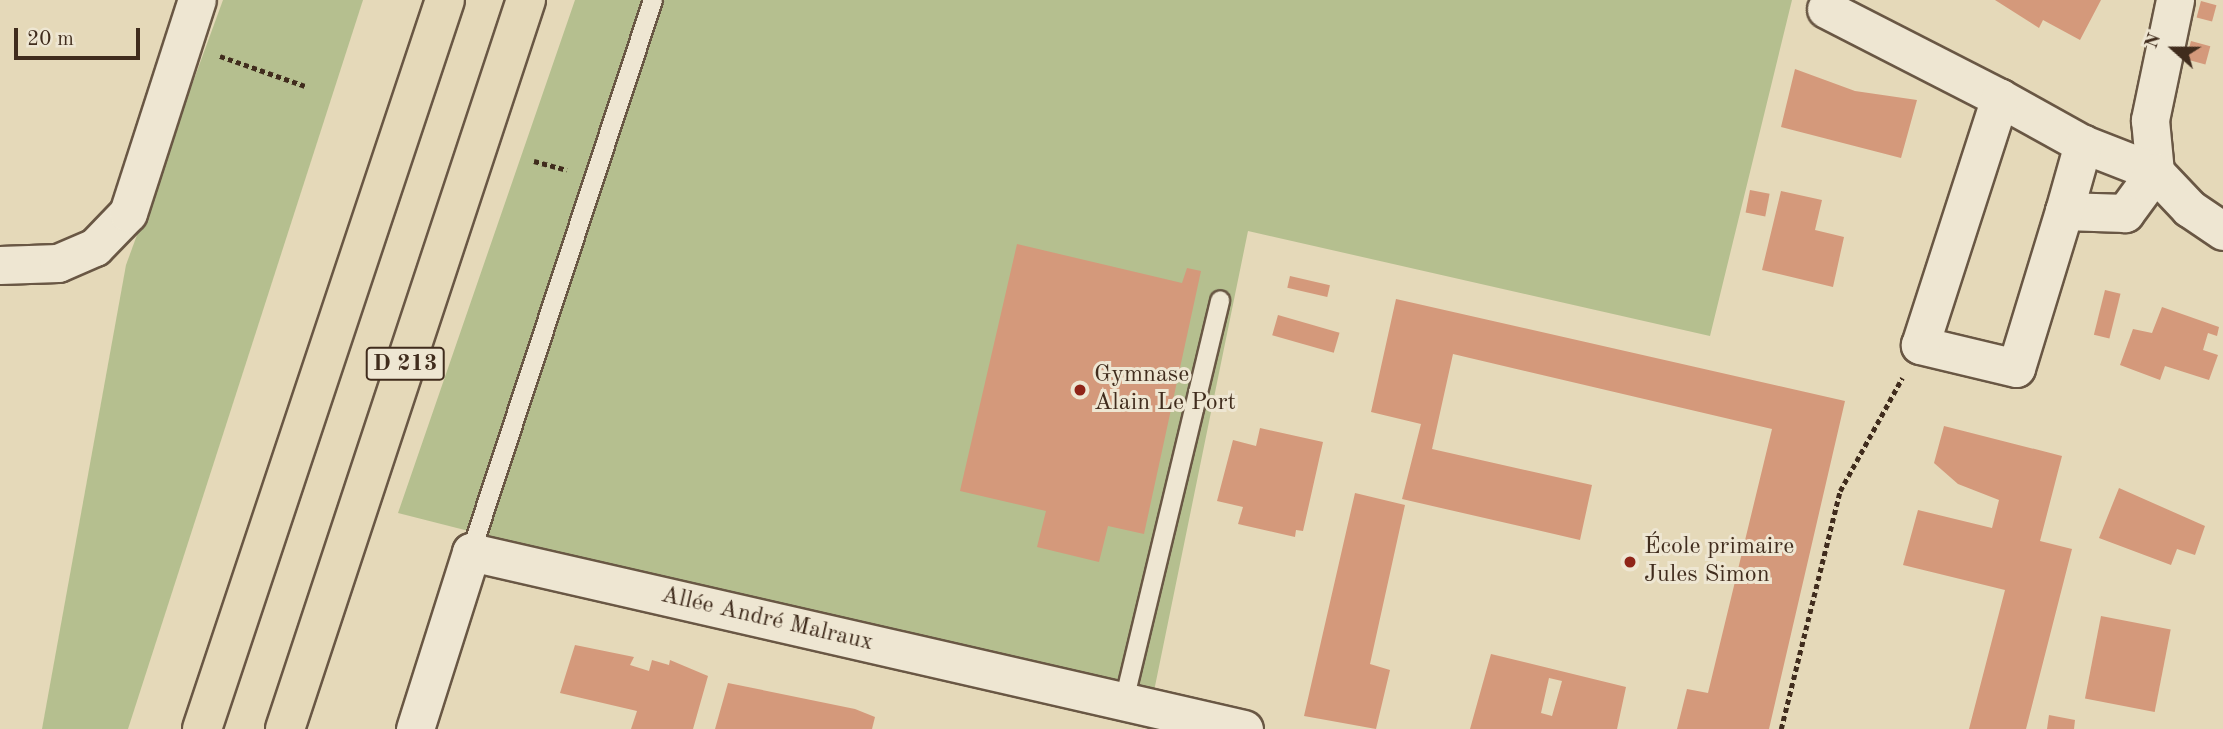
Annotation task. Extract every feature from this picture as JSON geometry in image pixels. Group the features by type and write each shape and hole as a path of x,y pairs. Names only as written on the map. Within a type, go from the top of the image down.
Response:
{"highway":[{"name":"D 213","path":"202,729 445,0"},
{"name":"D 213","path":"285,729 526,0"}],"street":[{"path":"0,265 58,263 94,247 128,213 197,0"},
{"path":"2064,211 2125,213 2155,172 2150,120 2175,0"},
{"path":"1826,9 2000,98 2083,144 2155,172 2189,208 2223,231"},
{"path":"2000,98 1920,345 2016,368 2083,144"},
{"path":"415,729 471,552"},
{"name":"Allée André Malraux","path":"471,552 1244,729"}],"lane":[{"path":"471,552 653,0"},
{"path":"1124,701 1220,300"}],"path":[{"path":"183,43 304,86"},
{"path":"1781,729 1840,491 1920,345"}],"green space":[{"path":"223,0 363,0 128,729 42,729 126,265"},
{"path":"575,0 1792,0 1710,336 1248,231 1153,696 919,646 398,513"}],"building":[{"path":"1995,0 2101,0 2080,40 2043,20 2039,28"},
{"path":"2201,1 2216,5 2212,22 2197,17"},
{"path":"2191,41 2210,46 2205,65 2186,59"},
{"path":"1795,69 1855,91 1917,100 1901,158 1781,127"},
{"path":"1750,190 1770,194 1765,216 1746,213"},
{"path":"1781,191 1822,200 1815,230 1844,237 1833,287 1762,270"},
{"name":"Gymnase Alain Le Port","path":"1017,244 1182,283 1187,268 1201,271 1144,534 1108,526 1099,562 1037,547 1046,511 960,491"},
{"path":"1290,276 1330,285 1327,297 1287,288"},
{"path":"2105,290 2121,294 2109,339 2094,335"},
{"path":"1396,299 1845,401 1769,729 1677,729 1687,689 1708,693 1772,429 1453,354 1432,449 1592,485 1580,540 1402,499 1421,424 1371,412"},
{"path":"2162,307 2219,327 2217,336 2208,333 2203,350 2218,355 2209,380 2165,366 2160,380 2120,365 2133,329 2152,333"},
{"path":"1278,315 1340,333 1334,353 1272,335"},
{"path":"1944,426 2062,456 2040,541 2072,549 2026,729 1969,729 2005,590 1903,565 1918,510 1992,528 1999,500 1958,484 1934,463"},
{"path":"1260,428 1323,442 1303,531 1296,530 1295,537 1238,524 1243,507 1217,501 1233,440 1256,446"},
{"path":"2119,488 2205,526 2195,555 2177,549 2171,565 2099,538"},
{"path":"1355,493 1405,505 1370,664 1390,670 1376,729 1304,716"},
{"path":"2101,616 2171,630 2155,712 2085,698"},
{"path":"575,645 634,657 630,665 649,671 652,660 669,665 670,660 708,676 693,729 631,729 637,711 560,693"},
{"path":"1491,654 1626,687 1617,729 1470,729","holes":["1549,678 1562,681 1552,716 1541,713"]},
{"path":"728,683 855,709 875,717 872,729 715,729"},
{"path":"2049,715 2075,720 2074,729 2047,729"}],"place":[{"name":"Gymnase Alain Le Port","path":"1080,390"},
{"name":"École primaire Jules Simon","path":"1630,562"}]}
